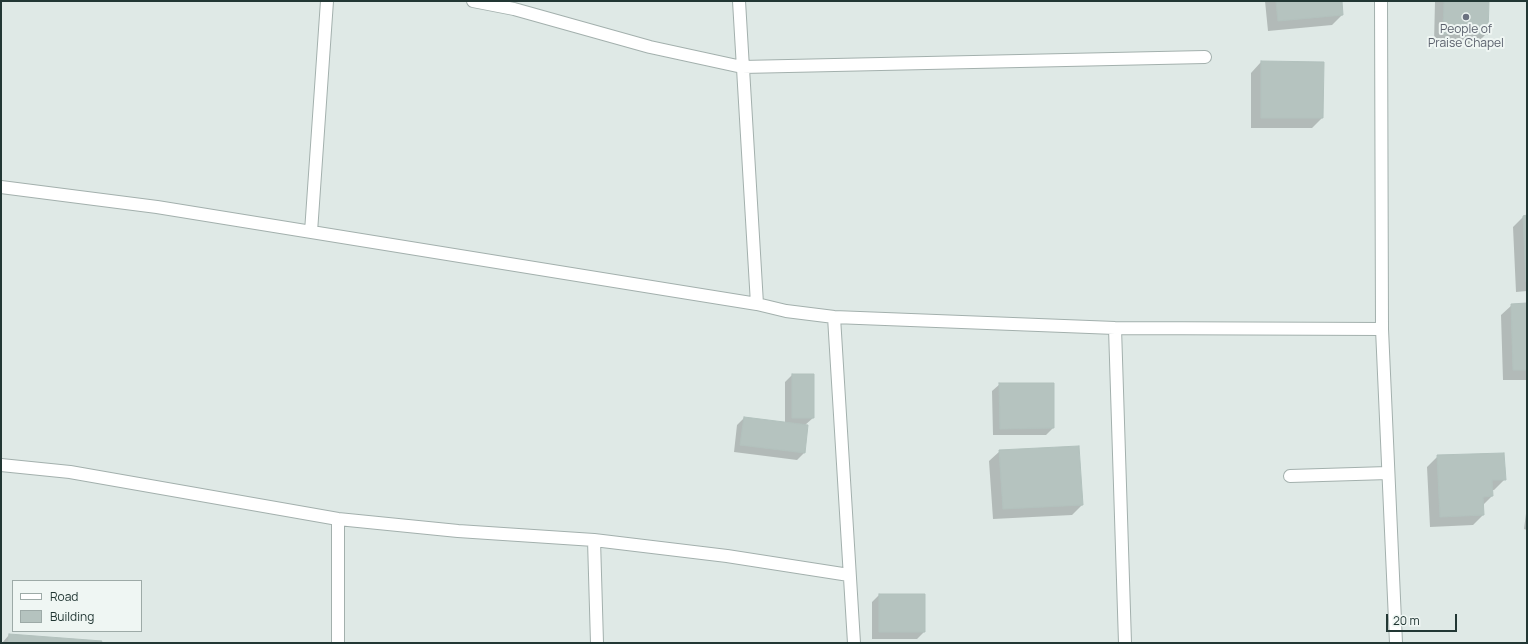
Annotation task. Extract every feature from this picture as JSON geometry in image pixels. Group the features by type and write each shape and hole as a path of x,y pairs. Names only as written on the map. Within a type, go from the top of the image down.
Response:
{"street":[{"path":"311,232 327,1"},
{"path":"473,1 514,9 650,47 742,67 1205,57"},
{"path":"738,1 757,304"},
{"path":"1381,1 1382,329 1396,643"},
{"path":"1,187 157,207 757,304 786,311 834,317 1115,328 1382,329"},
{"path":"834,317 854,643"},
{"path":"1115,328 1125,643"},
{"path":"1,465 70,472 338,518 458,531 594,540 726,556 849,575"},
{"path":"1290,476 1388,473"},
{"path":"338,518 338,643"},
{"path":"594,540 597,643"}],"building":[{"path":"1276,1 1342,1 1343,15 1278,21"},
{"name":"People of Praise Chapel","path":"1444,1 1489,1 1488,34 1443,34"},
{"path":"1261,61 1324,62 1323,118 1261,118"},
{"path":"1527,215 1527,282 1526,282 1523,216"},
{"path":"1527,303 1527,370 1513,370 1511,304"},
{"path":"792,374 814,374 814,418 792,418"},
{"path":"999,383 1054,383 1054,428 1000,429"},
{"path":"744,417 808,425 805,453 740,445"},
{"path":"1079,446 1083,505 1003,509 999,450"},
{"path":"1504,453 1506,480 1492,480 1493,496 1483,497 1484,515 1440,517 1437,455"},
{"path":"879,594 925,594 925,632 879,632"},
{"path":"9,634 102,641 101,643 8,643"}],"place":[{"name":"People of Praise Chapel","path":"1466,17"}]}
